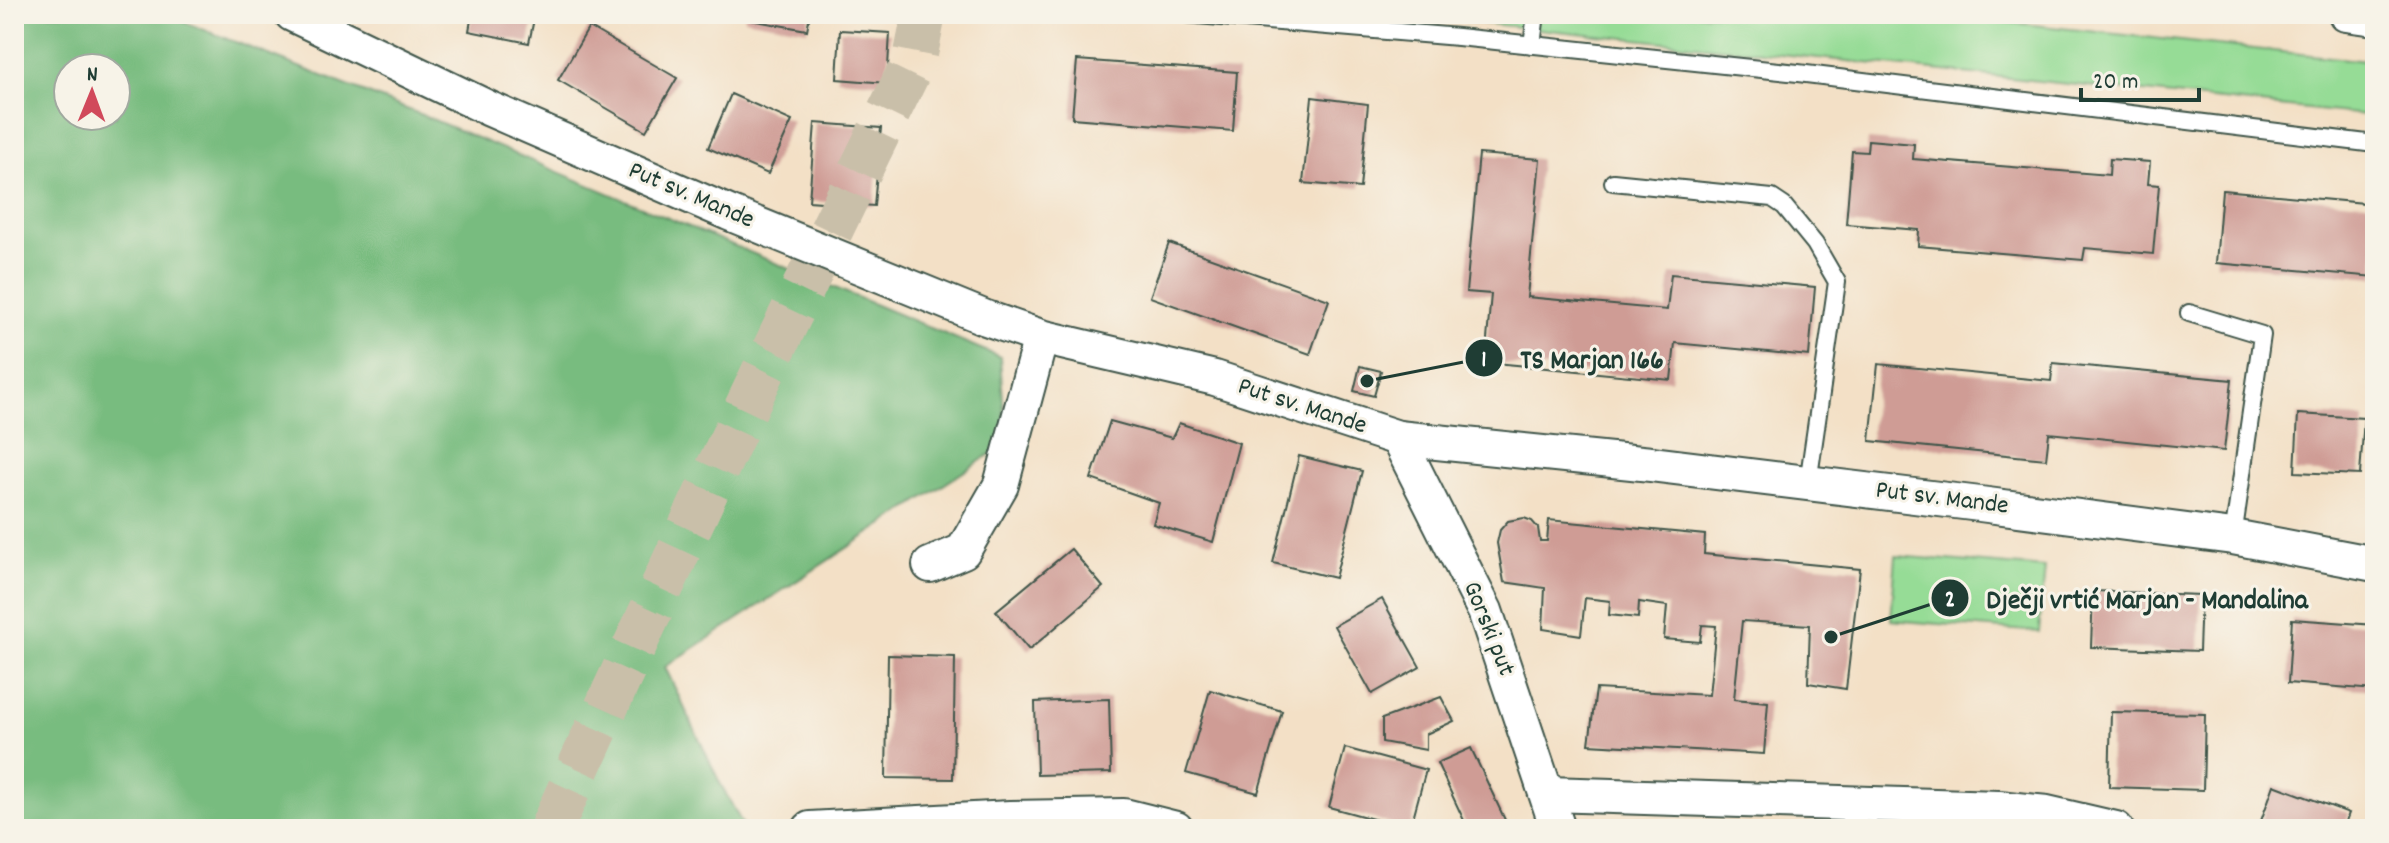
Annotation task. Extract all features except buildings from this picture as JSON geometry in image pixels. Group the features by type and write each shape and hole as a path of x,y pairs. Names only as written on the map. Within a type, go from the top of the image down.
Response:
{"street":[{"name":"Put sv. Mande","path":"292,14 490,109 913,290 1041,337 1215,378 1398,438 1808,483 2233,537 2375,564"},
{"path":"2346,14 2375,18"},
{"path":"930,565 963,551 1001,485 1041,337"},
{"name":"Gorski put","path":"1398,438 1485,611 1558,829"},
{"path":"1548,794 1999,808 2047,813 2116,829"},
{"path":"810,829 1010,818 1124,816 1176,829"}],"lane":[{"path":"1185,14 1798,73 2375,144"},
{"path":"1532,45 1536,14"},
{"path":"1613,182 1772,198 1784,206 1815,244 1837,282 1808,483"},
{"path":"2189,313 2262,335 2233,537"}],"green space":[{"path":"14,14 164,14 427,117 1000,357 1006,444 665,667 745,829 14,829"},
{"path":"1395,14 1931,14 2375,62 2375,116"},
{"path":"1896,556 2045,568 2039,632 1891,620"}],"tunnel":[{"path":"551,829 730,442 915,59 924,14"}],"place":[{"name":"TS Marjan 166","path":"1367,381"},
{"name":"Dječji vrtić Marjan - Mandalina","path":"1831,637"}]}
